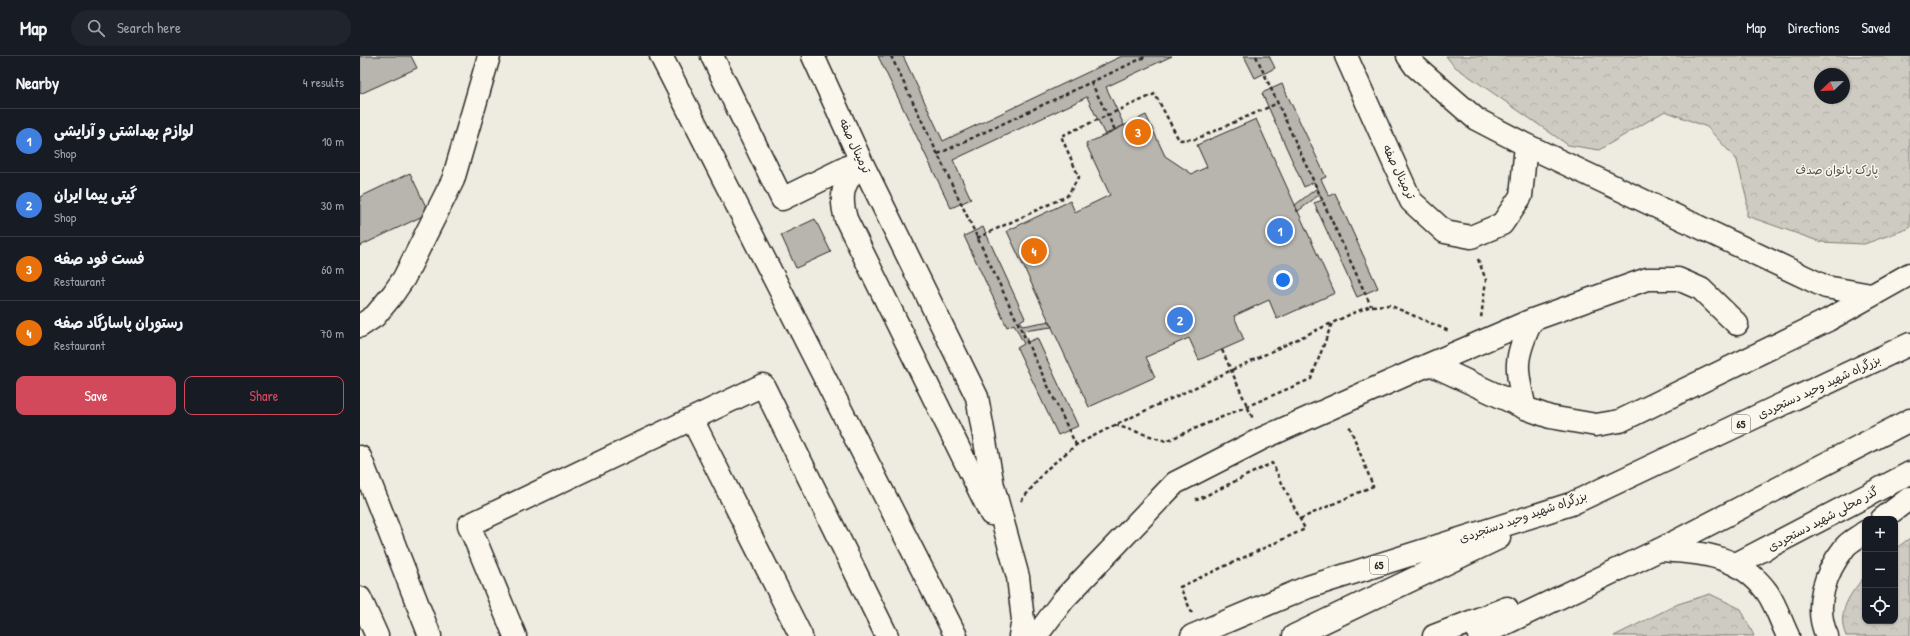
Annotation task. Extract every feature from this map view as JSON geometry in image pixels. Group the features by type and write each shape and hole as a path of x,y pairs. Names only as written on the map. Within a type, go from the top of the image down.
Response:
{"main road":[{"path":"360,326 375,316 404,278 453,180 489,56"},
{"path":"662,56 956,636"},
{"path":"712,56 782,199 861,161"},
{"name":"ترمینال صفه","path":"813,56 861,161 977,397 994,486 1010,553"},
{"name":"ترمینال صفه","path":"1346,56 1411,201 1444,232 1471,237"},
{"path":"1408,56 1415,66 1476,119 1526,145 1826,287 1871,295"},
{"path":"1471,237 1502,224 1521,196 1526,145"},
{"path":"861,161 848,179 843,190 842,204 846,219 1010,553 1018,577 1021,599 1023,620 1020,636"},
{"path":"1430,364 1550,418 1596,425 1620,421 1828,320 1910,274"},
{"path":"1036,636 1064,599 1175,483 1261,439 1532,320 1647,278 1678,279 1701,288 1737,324"},
{"path":"1525,408 1518,381 1517,362 1521,343 1532,320"},
{"name":"بزرگراه شهید وحید دستجردی","path":"1196,634 1308,588 1571,504 1910,344"},
{"path":"515,636 468,525 763,385 887,636"},
{"path":"692,419 801,636"},
{"path":"1479,636 1659,550 1910,420"},
{"path":"360,457 430,636"},
{"name":"گذر محلی شهید دستجردی","path":"1736,564 1910,473"},
{"path":"1886,516 1910,498"},
{"path":"1294,636 1571,504"},
{"path":"1827,636 1820,609 1825,581 1846,547 1862,534"},
{"path":"1434,636 1659,550 1704,553 1736,564 1757,580 1768,593 1788,636"},
{"path":"360,598 377,636"}],"path":[{"path":"891,56 1076,445"},
{"path":"938,154 1147,56"},
{"path":"1256,56 1371,306"},
{"path":"1091,82 1115,130"},
{"path":"977,238 1067,196 1079,177 1061,136 1155,94 1179,140 1196,139 1278,103"},
{"path":"1002,523 1047,469 1076,445 1115,425 1371,306 1389,305 1478,343 1486,280 1471,237"},
{"path":"1115,425 1166,441 1311,379 1332,323"},
{"path":"1222,350 1261,439"},
{"path":"1300,520 1373,486 1349,425 1343,425"},
{"path":"1196,494 1197,500 1272,463 1304,529 1180,588 1196,634"}],"green space":[{"name":"پارک بانوان صدف","path":"1446,56 1910,56 1910,228 1864,244 1821,242 1747,216 1747,200 1737,160 1707,127 1665,111 1599,150 1568,145 1454,66"},
{"path":"1910,538 1910,636 1846,636 1843,627 1844,611 1846,604 1854,590 1862,580 1862,624 1898,624 1898,547"},
{"path":"1710,594 1741,609 1754,636 1614,636 1678,604"}],"building":[{"path":"360,56 411,56 417,68 360,94"},
{"path":"878,56 903,56 943,141 1122,56 1172,56 1106,87 1124,125 1105,135 1087,97 953,160 971,199 951,208"},
{"path":"1244,56 1269,56 1275,68 1255,78"},
{"path":"1282,84 1326,177 1321,179 1329,196 1335,193 1378,288 1357,297 1314,203 1323,200 1320,194 1297,212 1295,205 1317,188 1314,182 1304,187 1262,93"},
{"path":"1146,115 1165,156 1192,174 1207,167 1197,145 1256,119 1335,293 1277,319 1269,300 1234,316 1244,340 1199,360 1189,338 1146,357 1155,377 1089,407 1007,231 1070,201 1075,212 1110,195 1086,144"},
{"path":"410,173 429,213 360,246 360,197"},
{"path":"815,219 831,252 796,268 781,235"},
{"path":"983,227 1025,318 1020,321 1022,326 1050,321 1052,327 1023,331 1028,342 1037,338 1078,426 1058,435 1017,348 1024,344 1014,324 1007,327 964,236"}],"place":[{"name":"فست فود صفه","path":"1138,132"},
{"name":"لوازم بهداشتی و آرایشی","path":"1280,231"},
{"name":"رستوران پاسارگاد صفه","path":"1034,251"},
{"name":"گیتی پیما ایران","path":"1180,320"}]}
